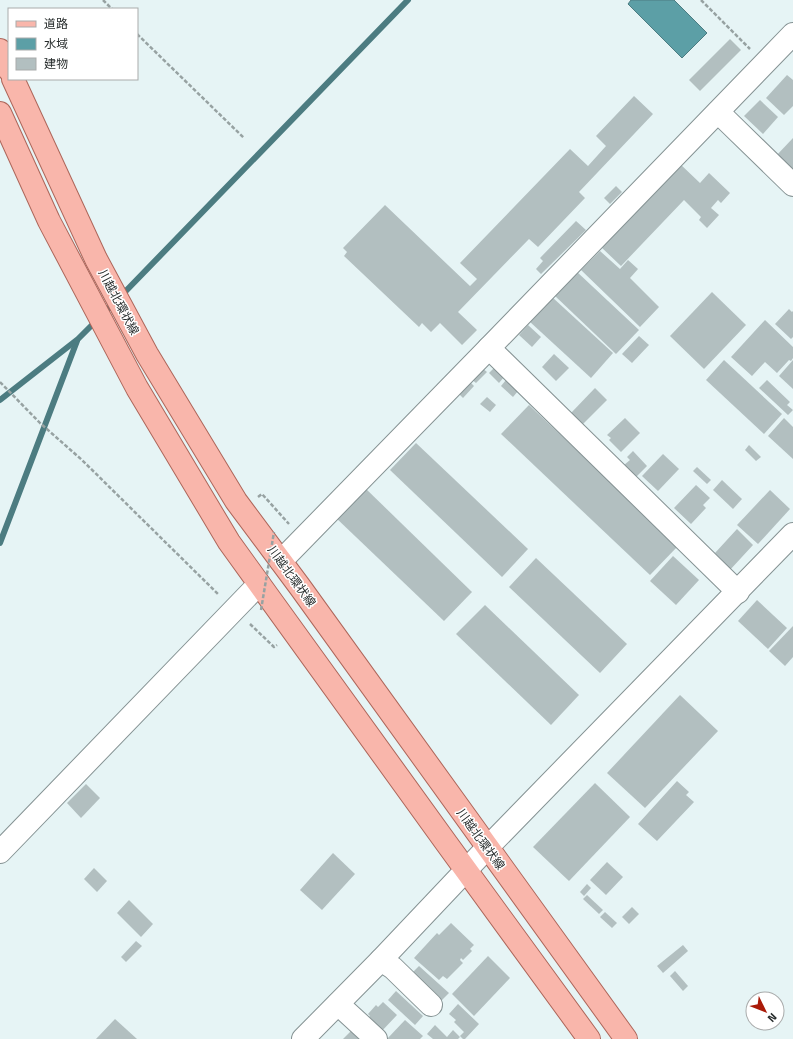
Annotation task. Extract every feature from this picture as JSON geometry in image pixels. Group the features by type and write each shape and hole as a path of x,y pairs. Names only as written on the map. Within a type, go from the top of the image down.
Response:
{"main road":[{"path":"0,50 8,68"},
{"name":"川越北環状線","path":"13,80 96,259 147,354 236,501 281,561 626,1039"},
{"name":"川越北環状線","path":"0,113 50,221 137,388 229,542 589,1039"}],"street":[{"path":"281,561 793,34"},
{"path":"718,112 793,185"},
{"path":"489,348 738,592"},
{"path":"303,1039 793,534"},
{"path":"0,852 241,616 259,584"},
{"path":"381,960 393,968 431,1005"},
{"path":"338,1004 376,1039"}],"path":[{"path":"103,0 111,8"},
{"path":"701,0 764,63"},
{"path":"138,35 244,138"},
{"path":"1,383 274,647"},
{"path":"262,494 291,526"},
{"path":"261,610 274,532"}],"water":[{"path":"631,0 674,0 707,33 682,58 628,4"}],"building":[{"path":"730,39 741,50 700,91 689,80"},
{"path":"787,75 793,80 793,106 784,115 766,98"},
{"path":"634,96 653,114 579,192 585,198 538,247 529,239 458,312 477,330 462,345 440,323 431,332 422,323 419,327 344,256 347,252 343,248 385,205 470,286 477,279 460,263 570,149 588,166 606,146 596,136"},
{"path":"760,100 778,117 763,134 744,116"},
{"path":"793,138 793,175 775,157"},
{"path":"679,163 700,183 709,173 730,193 721,203 718,200 711,208 719,215 707,228 699,220 701,217 684,200 621,266 600,246"},
{"path":"616,186 622,192 610,204 604,198"},
{"path":"576,221 586,230 541,274 536,269 543,261 540,258"},
{"path":"600,251 620,269 628,260 638,269 630,278 659,307 640,327 581,270"},
{"path":"576,271 639,330 616,354 554,295"},
{"path":"712,292 746,325 704,369 670,336"},
{"path":"552,297 613,353 591,378 529,321"},
{"path":"789,309 792,312 793,311 793,337 791,339 775,324"},
{"path":"765,320 793,347 793,358 791,361 789,360 777,373 765,362 752,376 731,357"},
{"path":"528,325 541,337 532,347 519,335"},
{"path":"639,336 649,345 632,363 622,354"},
{"path":"554,354 569,368 556,381 542,367"},
{"path":"724,360 782,414 764,434 706,380"},
{"path":"793,360 793,389 779,376"},
{"path":"482,368 487,372 476,383 471,379"},
{"path":"494,368 504,377 499,383 489,373"},
{"path":"506,380 518,391 513,397 501,386"},
{"path":"767,380 790,402 787,405 793,410 788,415 759,388"},
{"path":"469,381 474,386 463,398 458,393"},
{"path":"595,388 607,400 583,424 571,413"},
{"path":"487,397 496,405 490,412 480,404"},
{"path":"529,405 678,546 650,575 501,434"},
{"path":"625,418 640,433 621,452 609,440 611,438 607,435"},
{"path":"784,418 793,427 793,459 768,436"},
{"path":"416,443 528,549 502,577 390,470"},
{"path":"749,445 761,457 756,461 745,450"},
{"path":"633,451 647,466 636,477 624,465 630,460 627,457"},
{"path":"663,454 679,469 658,491 642,476"},
{"path":"697,467 711,480 707,484 693,471"},
{"path":"722,480 742,499 733,509 713,490"},
{"path":"696,485 710,498 703,505 706,508 691,524 674,508"},
{"path":"363,486 472,592 444,621 334,516"},
{"path":"770,490 790,509 758,544 737,525"},
{"path":"737,529 753,545 729,571 719,562 722,560 715,553"},
{"path":"673,556 699,580 676,605 650,581"},
{"path":"536,558 627,644 600,673 509,587"},
{"path":"757,600 787,628 768,649 738,621"},
{"path":"485,605 579,695 551,725 456,634"},
{"path":"793,626 793,657 785,666 769,651"},
{"path":"680,695 718,731 645,808 607,773"},
{"path":"677,781 689,792 686,795 694,802 657,841 638,824"},
{"path":"595,783 630,817 569,881 533,847"},
{"path":"86,784 100,798 81,818 67,803"},
{"path":"333,853 355,874 322,910 300,890"},
{"path":"607,862 623,877 606,895 590,880"},
{"path":"94,868 107,881 97,892 84,879"},
{"path":"587,884 591,888 584,896 580,892"},
{"path":"587,895 603,910 599,914 583,899"},
{"path":"129,900 153,924 141,937 117,913"},
{"path":"632,907 639,914 629,924 622,917"},
{"path":"605,912 617,923 612,928 600,917"},
{"path":"451,923 474,945 470,949 472,951 463,960 461,958 460,960 463,963 447,979 443,976 439,980 414,958 437,933 439,935"},
{"path":"136,941 142,946 126,962 121,957"},
{"path":"683,945 688,951 663,973 657,966"},
{"path":"488,956 510,978 474,1016 452,994"},
{"path":"419,966 449,993 441,1001 409,976"},
{"path":"675,971 688,986 683,991 670,976"},
{"path":"396,991 423,1016 415,1025 388,1000"},
{"path":"383,1002 397,1015 380,1033 366,1020 370,1016 368,1014 376,1005 378,1007"},
{"path":"458,1004 479,1024 465,1039 460,1036 464,1032 454,1022 456,1020 449,1014"},
{"path":"115,1019 137,1039 96,1039"},
{"path":"405,1020 423,1036 420,1039 387,1039"},
{"path":"435,1025 447,1037 453,1030 460,1037 458,1039 433,1039 427,1034"},
{"path":"352,1030 361,1039 343,1039"}],"waterway":[{"path":"121,296 408,0"},
{"path":"0,400 78,339 114,303"},
{"path":"0,543 77,341"}]}
